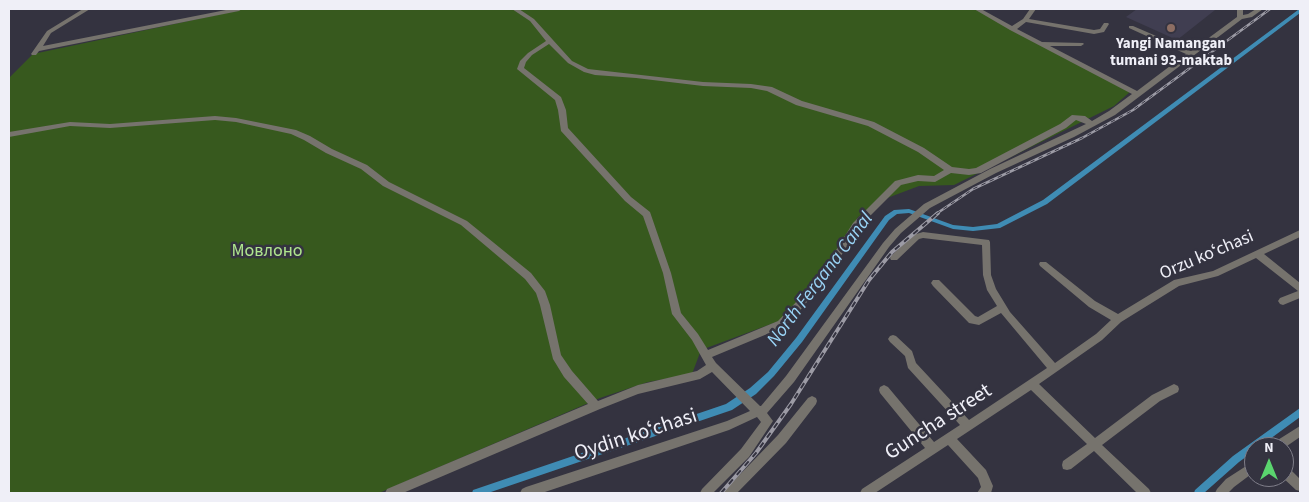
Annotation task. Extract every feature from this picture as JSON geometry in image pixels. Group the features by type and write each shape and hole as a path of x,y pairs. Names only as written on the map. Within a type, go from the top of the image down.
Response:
{"street":[{"path":"86,9 49,32 36,51 240,9"},
{"path":"515,9 532,20 570,62 586,71 702,84 751,86 769,89 799,103 871,124 921,150 950,170 974,172 986,168 1076,117 1092,124"},
{"path":"977,9 1136,94"},
{"path":"1012,29 1025,20 1033,9"},
{"path":"1240,9 1240,18"},
{"name":"Oydin koʻchasi","path":"531,492 729,425 773,401 790,380 886,244 928,206 992,171 1112,113 1240,18 1250,16 1260,9"},
{"path":"1025,20 1094,32 1102,31 1106,24"},
{"path":"1131,27 1191,54"},
{"path":"550,41 522,61 520,69 558,99 562,110 564,130 628,199 647,214 664,263 677,314 695,337 704,356 712,366 768,421 745,453 706,493"},
{"path":"1041,44 1082,44"},
{"path":"9,135 70,124 110,126 215,118 236,120 293,132 307,138 364,168 386,184 464,223 528,276 540,291 545,304 556,356 568,374 596,406"},
{"path":"704,356 781,324 801,303 856,225 898,183 913,178 935,179 950,170"},
{"name":"Orzu koʻchasi","path":"1032,384 1099,338 1118,319 1177,283 1215,274 1300,233"},
{"path":"894,258 916,237 923,235 983,240 987,244 987,275 992,290 1002,308 1054,369"},
{"path":"1257,254 1300,288"},
{"path":"1043,264 1092,304 1118,319"},
{"path":"936,283 975,320 979,321 1002,308"},
{"path":"1283,301 1300,294"},
{"path":"893,339 908,354 912,365 968,426"},
{"path":"391,493 596,406 638,390 700,375 712,366"},
{"path":"1032,384 1145,493"},
{"name":"Guncha street","path":"866,493 1032,384"},
{"path":"1068,465 1156,398 1174,389"},
{"path":"884,390 933,449"},
{"path":"730,493 782,439 812,401"},
{"path":"949,438 982,474 987,486 983,493"},
{"path":"1221,493 1230,483 1244,473"}],"shaded area":[{"name":"Yangi Namangan tumani 93-maktab","path":"1137,9 1215,10 1177,40 1126,17"}],"green space":[{"name":"Мовлоно","path":"245,9 978,9 1131,91 1114,106 954,185 919,186 882,200 858,217 798,314 701,350 692,374 648,382 600,398 379,493 9,493 9,78 33,54"}],"waterway":[{"name":"North Fergana Canal","path":"476,493 729,407 753,391 771,374 799,340 887,218 896,212 909,211 953,227 973,229 998,226 1045,202 1300,11"},
{"path":"1198,493 1236,459 1300,412"}],"railway":[{"path":"936,214 973,189 1082,138 1133,110 1270,9"},
{"path":"721,493 756,453 791,404 869,280 892,252 938,213"}],"place":[{"name":"Yangi Namangan tumani 93-maktab","path":"1171,28"}]}
